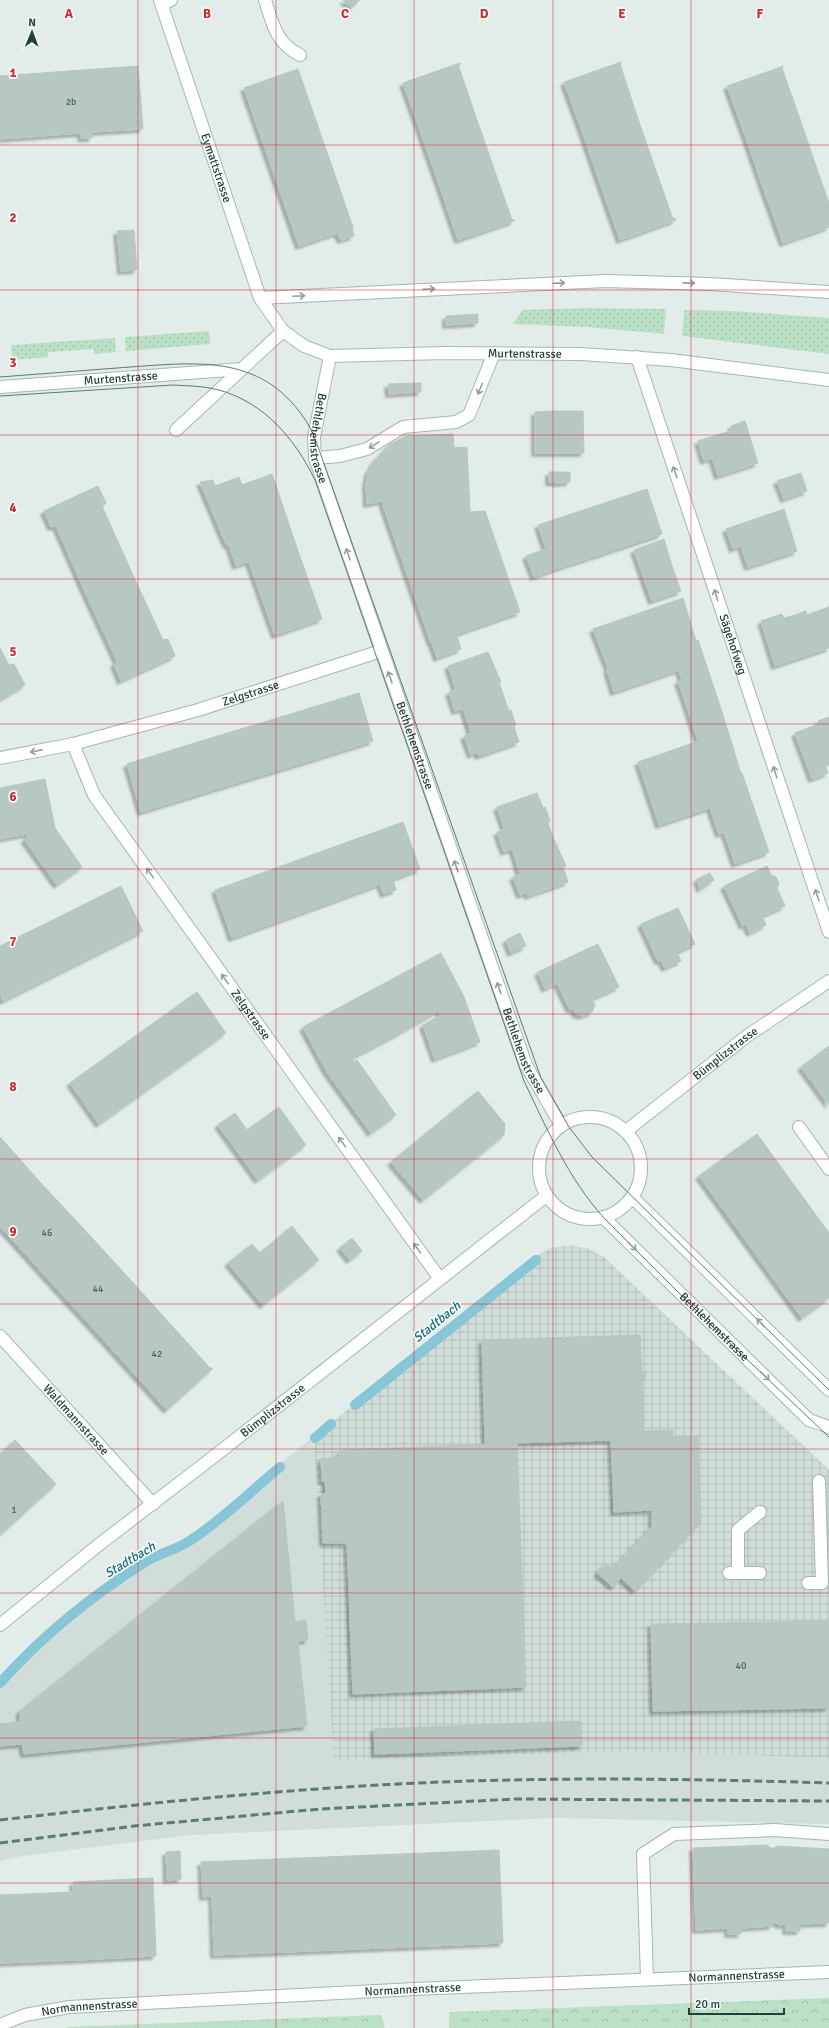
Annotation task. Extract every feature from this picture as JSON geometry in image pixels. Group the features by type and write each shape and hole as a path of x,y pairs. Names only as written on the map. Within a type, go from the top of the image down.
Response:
{"street":[{"path":"265,0 279,38 289,48 300,54"},
{"name":"Eymattstrasse","path":"164,1 260,298 283,331"},
{"path":"260,298 605,281 710,284 829,292"},
{"path":"176,430 283,331"},
{"name":"Murtenstrasse","path":"283,331 304,346 330,356 494,353 637,357 829,380"},
{"path":"315,458 340,456 367,450 403,427 456,422 469,415 494,353"},
{"name":"Bethlehemstrasse","path":"330,356 314,437 315,458 526,1066 561,1125"},
{"name":"Sägehofweg","path":"637,357 829,932"},
{"name":"Murtenstrasse","path":"0,387 242,369"},
{"name":"Zelgstrasse","path":"0,758 73,744 198,710 381,651"},
{"name":"Zelgstrasse","path":"73,744 94,795 440,1279"},
{"name":"Bümplizstrasse","path":"626,1131 746,1036 829,981"},
{"path":"594,1118 614,1123 626,1131 634,1142 640,1155 642,1168 640,1182 627,1204 617,1212 604,1218 579,1218 566,1214 554,1206 546,1196 538,1171 539,1157 550,1136 561,1125 573,1119 594,1118"},
{"path":"799,1127 829,1169"},
{"name":"Bümplizstrasse","path":"0,1625 51,1582 153,1504 546,1196"},
{"path":"632,1197 829,1390"},
{"name":"Bethlehemstrasse","path":"604,1218 809,1420 829,1427"},
{"name":"Waldmannstrasse","path":"0,1336 153,1504"},
{"path":"808,1584 825,1583 819,1481"},
{"path":"760,1512 738,1530 734,1573 760,1572"},
{"path":"647,1979 643,1854 674,1834 774,1830 829,1834"},
{"name":"Normannenstrasse","path":"0,2025 25,2015 69,2007 647,1979 829,1972"}],"shaded area":[{"path":"570,1245 589,1249 604,1257 829,1470 829,1758 626,1751 334,1760 314,1437 534,1257 551,1248"},
{"path":"314,1436 313,1446 626,1751 829,1758 829,1824 554,1818 191,1835 22,1856 0,1861 0,1677 65,1617 93,1595 146,1558 194,1534"}],"green space":[{"path":"584,308 666,309 664,334 588,327 513,324 523,310"},
{"path":"684,310 733,311 829,318 829,354 682,336"},
{"path":"209,331 210,344 126,351 125,337"},
{"path":"115,338 116,352 94,354 94,349 48,352 48,357 12,360 11,345"},
{"path":"829,1998 829,2028 449,2028 449,2012"},
{"path":"381,2015 385,2028 67,2028 67,2027"}],"building":[{"path":"343,0 360,0 351,8"},
{"path":"621,62 620,64 637,116 583,134 564,82"},
{"path":"460,63 460,65 458,65 476,117 422,136 403,83"},
{"path":"138,66 143,129 92,132 92,138 81,138 81,133 0,139 0,76"},
{"path":"784,66 782,68 800,119 746,138 727,86"},
{"path":"298,69 353,227 354,236 341,240 337,233 299,246 244,88"},
{"path":"637,116 655,168 601,186 583,134"},
{"path":"476,117 494,169 440,187 422,136"},
{"path":"800,119 818,172 764,190 746,138"},
{"path":"655,168 673,219 675,218 676,220 620,240 601,186"},
{"path":"494,169 512,220 514,219 514,221 458,240 440,187"},
{"path":"818,172 829,203 829,227 783,243 764,190"},
{"path":"134,230 137,270 121,271 117,231"},
{"path":"478,314 478,323 446,325 446,316"},
{"path":"421,383 421,392 389,394 388,384"},
{"path":"559,411 560,453 535,453 535,412"},
{"path":"559,411 583,411 584,453 560,453"},
{"path":"745,421 758,463 718,476 712,458 704,461 698,441 733,430 731,426"},
{"path":"453,434 454,448 450,448 449,437 410,439 411,451 393,461 383,475 380,486 382,501 367,504 366,485 368,472 375,460 389,445 406,436"},
{"path":"449,437 450,448 467,447 470,512 485,511 520,612 431,643 383,505 380,486 385,470 393,461 411,451 410,439"},
{"path":"549,472 560,472 560,483 549,482"},
{"path":"560,472 570,472 570,482 560,483"},
{"path":"801,473 807,491 784,499 777,481"},
{"path":"272,474 296,545 236,566 229,545 227,545 223,537 200,482 213,480 215,486 239,477 242,485"},
{"path":"98,486 106,503 102,506 132,573 86,594 56,526 51,527 44,511"},
{"path":"647,489 662,534 553,570 538,525"},
{"path":"784,509 797,551 748,567 741,546 733,549 726,529"},
{"path":"664,539 672,566 643,576 634,550"},
{"path":"296,545 322,619 275,635 249,562"},
{"path":"546,549 553,570 534,577 526,556"},
{"path":"672,566 681,591 652,601 643,576"},
{"path":"132,573 163,640 168,639 175,656 121,681 114,664 117,661 86,594"},
{"path":"683,598 696,641 698,640 717,697 687,707 678,681 682,680 679,670 614,692 607,670 609,670 593,629"},
{"path":"829,607 829,648 808,655 795,615 806,611 807,615"},
{"path":"782,614 784,618 795,615 808,655 775,666 761,621"},
{"path":"456,634 461,649 437,658 432,643"},
{"path":"0,648 9,665 14,664 25,685 0,700"},
{"path":"488,652 501,682 499,682 504,697 464,711 463,709 455,711 449,692 455,690 455,687 448,666"},
{"path":"359,693 373,741 299,764 284,716"},
{"path":"504,697 509,711 511,710 516,725 514,726 519,742 479,756 477,752 471,755 464,736 471,733 464,711"},
{"path":"717,697 726,725 696,735 687,707"},
{"path":"284,716 299,764 216,789 201,741"},
{"path":"829,717 829,765 825,766 828,773 812,779 795,733 819,724 818,721"},
{"path":"726,725 728,731 698,741 696,735"},
{"path":"728,731 741,774 742,773 763,835 729,846 724,832 719,834 710,808 659,825 638,762"},
{"path":"201,741 216,789 141,812 127,764"},
{"path":"45,779 55,828 82,867 57,885 24,839 28,838 27,834 0,839 0,788"},
{"path":"537,793 543,808 545,807 548,815 550,822 548,823 553,837 513,851 512,849 504,852 497,832 504,830 504,827 497,807"},
{"path":"403,822 420,869 393,879 396,890 384,894 380,884 326,904 309,856"},
{"path":"763,835 769,852 735,864 729,846"},
{"path":"553,837 566,866 563,867 568,882 528,896 527,893 520,895 513,877 520,874 513,851"},
{"path":"309,856 326,904 232,938 215,890"},
{"path":"767,866 771,875 776,877 779,883 777,888 785,906 762,916 766,925 750,933 746,924 743,926 724,886"},
{"path":"710,873 714,880 700,889 697,879"},
{"path":"121,886 143,931 73,966 51,921"},
{"path":"678,908 695,944 677,952 681,961 665,968 661,960 658,961 641,924"},
{"path":"51,921 73,966 3,1001 0,994 0,946"},
{"path":"520,933 526,946 511,953 506,940"},
{"path":"598,944 619,987 592,999 595,1005 592,1012 582,1016 576,1014 573,1008 570,1010 557,983 545,989 538,972"},
{"path":"441,953 464,997 480,1042 435,1059 423,1025 441,1015 438,1011 396,1035 372,990"},
{"path":"372,990 396,1035 352,1058 354,1062 357,1060 396,1115 371,1133 327,1072 303,1027"},
{"path":"197,992 226,1033 166,1076 137,1035"},
{"path":"137,1035 166,1076 99,1124 70,1083"},
{"path":"829,1046 829,1105 801,1067"},
{"path":"478,1091 505,1124 504,1135 423,1200 391,1162"},
{"path":"279,1107 306,1145 258,1180 218,1125 235,1113 247,1130"},
{"path":"757,1134 829,1233 829,1298 802,1318 699,1176"},
{"path":"0,1137 40,1182 0,1219"},
{"path":"40,1182 94,1240 49,1280 0,1226 0,1219"},
{"path":"292,1226 319,1260 263,1305 228,1263 252,1244 260,1253"},
{"path":"352,1238 362,1251 350,1260 340,1248"},
{"path":"94,1240 147,1298 102,1338 49,1280"},
{"path":"147,1298 210,1368 213,1368 167,1410 102,1338"},
{"path":"640,1335 642,1373 646,1372 646,1377 642,1377 644,1439 485,1444 482,1340"},
{"path":"673,1430 673,1437 698,1436 701,1522 635,1591 612,1569 652,1526 652,1510 614,1512 611,1440 644,1439 643,1431"},
{"path":"15,1440 56,1484 0,1535 0,1454"},
{"path":"517,1443 526,1687 353,1694 347,1543 323,1543 321,1494 326,1493 325,1481 322,1481 321,1459 340,1457 339,1452 343,1452 343,1450"},
{"path":"283,1501 295,1622 306,1620 308,1640 298,1641 307,1726 24,1754 22,1744 0,1746 0,1724 20,1722 20,1711"},
{"path":"606,1563 621,1578 613,1587 597,1573"},
{"path":"829,1621 829,1708 653,1711 651,1624"},
{"path":"581,1721 582,1746 375,1754 374,1729"},
{"path":"768,1845 769,1848 776,1848 776,1846 829,1849 829,1923 800,1924 800,1931 786,1931 786,1924 779,1925 779,1923 772,1923 772,1926 741,1928 741,1934 728,1934 728,1928 696,1930 693,1848"},
{"path":"499,1850 503,1943 214,1955 212,1896 203,1897 201,1862"},
{"path":"180,1851 181,1879 167,1880 166,1852"},
{"path":"153,1878 156,1956 77,1960 73,1882"},
{"path":"74,1892 77,1960 0,1963 0,1895"}],"waterway":[{"name":"Stadtbach","path":"355,1405 536,1260"},
{"name":"Stadtbach","path":"315,1438 331,1424"},
{"name":"Stadtbach","path":"0,1683 51,1632 88,1602 147,1561 181,1546 203,1532 280,1467"}],"tram line":[{"path":"0,377 156,365 206,364 229,367 251,374 272,385 291,401 308,424 317,445 541,1078 569,1127 592,1157 829,1390"},
{"path":"0,396 173,385 196,386 219,390 236,396 251,404 277,424 288,437 298,450 315,480 524,1081 559,1152 591,1203 604,1218 716,1330 829,1437"}],"railway":[{"path":"0,1820 275,1792 441,1782 538,1779 635,1779 829,1783"},
{"path":"0,1843 134,1826 320,1809 515,1799 829,1801"}]}
